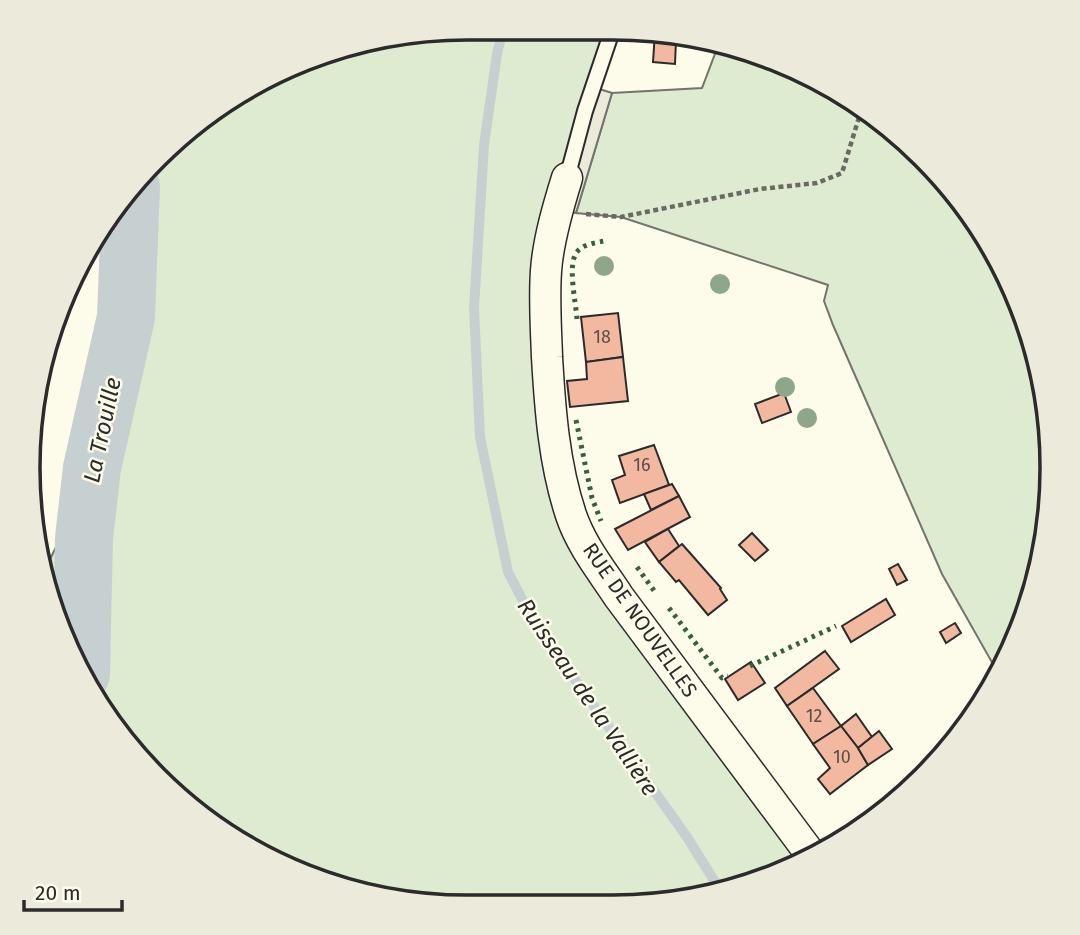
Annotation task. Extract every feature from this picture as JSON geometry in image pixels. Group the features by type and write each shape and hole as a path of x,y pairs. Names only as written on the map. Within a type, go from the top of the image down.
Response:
{"street":[{"name":"RUE DE NOUVELLES","path":"567,178 546,269 545,312 549,398 559,466 571,516 590,554 619,597 806,848"}],"lane":[{"name":"RUE DE NOUVELLES","path":"567,178 585,111 609,40"}],"path":[{"path":"621,217 760,189 817,183 842,173 859,118"}],"green space":[{"path":"468,40 610,40 546,269 571,516 806,848 750,872 696,887 668,891 612,895 440,894 384,887 330,872 254,838 207,806 165,770 112,705 73,631 50,559 92,468 126,317 129,206 165,165 186,146 254,97 330,63 384,48"},
{"path":"715,53 776,73 850,112 894,146 934,186 968,230 996,279 1017,330 1032,384 1040,468 1032,551 1017,605 992,663 942,574 833,325 824,301 828,285 621,217 576,213 612,93 702,88"}],"shaded area":[{"path":"593,87 612,93 576,213 558,209"}],"building":[{"path":"654,43 676,45 675,64 653,62"},
{"path":"618,313 623,357 586,362 581,317"},
{"path":"623,357 628,401 570,407 567,381 587,379 586,362"},
{"path":"784,393 791,412 762,423 755,404"},
{"path":"654,445 669,485 620,503 612,480 625,475 619,456"},
{"path":"672,484 679,496 651,510 644,494"},
{"path":"679,496 690,517 628,550 615,529"},
{"path":"668,529 679,546 659,562 645,542"},
{"path":"752,533 768,550 755,561 739,545"},
{"path":"682,544 721,588 727,600 708,615 679,580 676,582 659,562"},
{"path":"898,564 907,580 897,585 889,569"},
{"path":"886,599 895,615 851,642 842,626"},
{"path":"955,623 961,633 946,643 940,632"},
{"path":"825,651 839,669 787,706 775,688"},
{"path":"751,662 765,683 738,700 725,679"},
{"path":"813,688 841,726 813,744 787,706"},
{"path":"856,714 872,737 858,748 841,726"},
{"path":"841,726 868,765 830,794 818,779 830,768 813,744"},
{"path":"879,731 892,749 868,765 858,748"}],"waterway":[{"name":"Ruisseau de la Vallière","path":"500,40 484,145 474,308 480,437 508,572 534,622 687,837 715,882"},
{"name":"La Trouille","path":"82,650 84,538 92,468 126,317 130,205"}],"hedge":[{"path":"577,319 572,274 574,258 582,247 604,241"},
{"path":"576,420 592,498 601,521"},
{"path":"637,567 655,592"},
{"path":"669,608 722,678 728,676"},
{"path":"750,666 836,626"}]}
